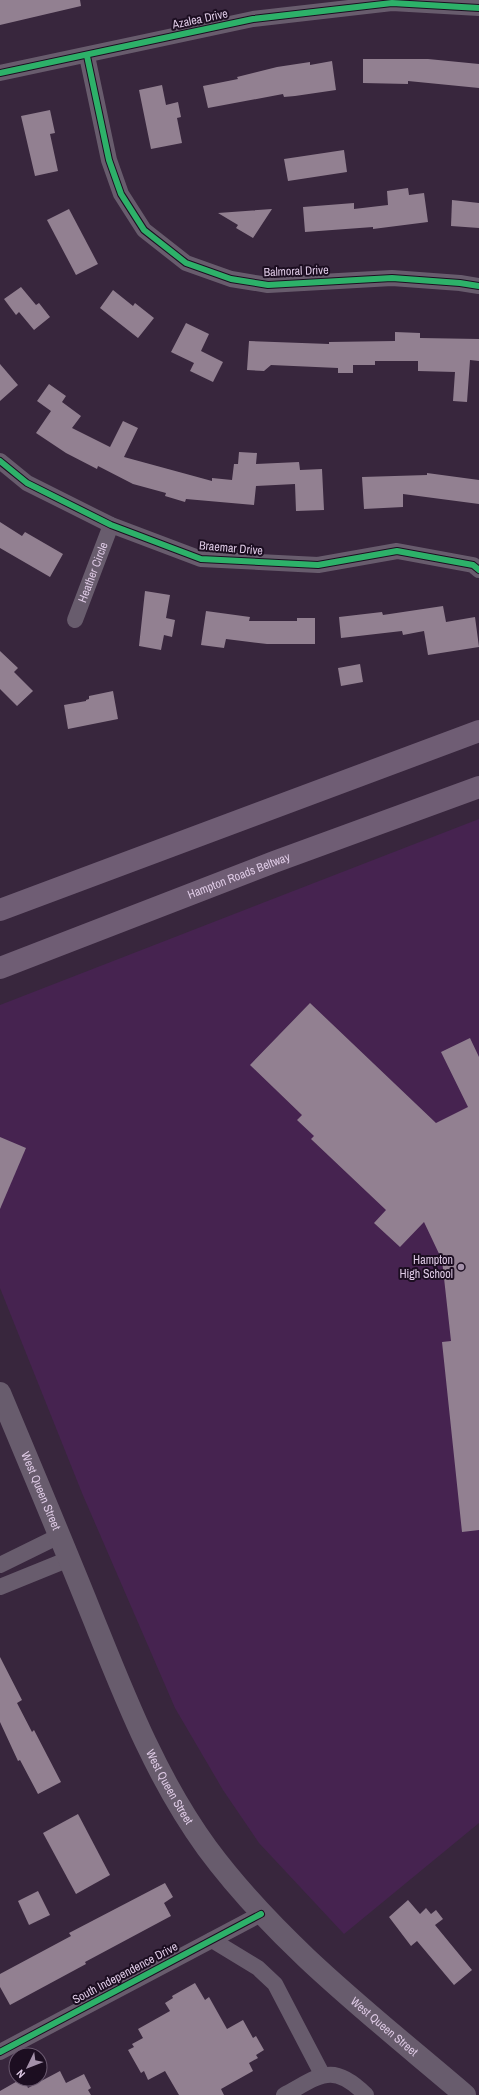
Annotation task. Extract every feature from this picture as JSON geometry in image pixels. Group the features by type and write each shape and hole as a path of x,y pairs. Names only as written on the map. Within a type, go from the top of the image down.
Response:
{"highway":[{"path":"0,910 479,731"},
{"name":"Hampton Roads Beltway","path":"0,968 274,862 479,787"}],"main road":[{"name":"West Queen Street","path":"0,1393 136,1725 163,1779 207,1847 261,1914 326,1975 465,2095"}],"street":[{"name":"Azalea Drive","path":"0,73 87,56 253,19 392,3 479,8"},
{"name":"Balmoral Drive","path":"87,56 109,160 121,194 144,230 186,263 231,279 268,285 392,278 460,282 479,286"},
{"name":"Braemar Drive","path":"0,461 27,483 111,525 201,559 318,565 398,551 473,565 479,570"},
{"name":"Heather Circle","path":"75,620 111,525"},
{"path":"0,1565 59,1536"},
{"path":"0,1588 69,1559"},
{"name":"South Independence Drive","path":"0,2052 261,1914"},
{"path":"212,1940 258,1968 275,1984 322,2074"},
{"path":"284,2095 322,2074 345,2078 366,2095"}],"shaded area":[{"name":"Hampton High School","path":"479,819 479,1823 344,1934 259,1843 223,1790 175,1708 82,1493 0,1288 0,1005"}],"building":[{"path":"0,0 80,0 81,6 0,25"},
{"path":"363,59 428,59 479,64 479,88 408,81 408,84 363,83"},
{"path":"332,61 336,90 284,97 283,94 208,108 203,86 238,79 237,77 277,67 310,62 310,65"},
{"path":"162,85 166,105 178,102 181,117 177,118 182,143 151,149 139,90"},
{"path":"50,110 55,133 50,134 58,171 35,176 21,116"},
{"path":"344,150 347,172 288,181 284,159"},
{"path":"408,188 409,195 424,193 428,222 373,229 373,227 305,232 303,207 354,203 354,209 388,205 387,191"},
{"path":"452,200 479,203 479,228 451,226"},
{"path":"69,209 98,264 76,275 47,220"},
{"path":"272,209 253,238 236,228 238,225 218,213"},
{"path":"21,287 36,305 39,303 50,317 34,330 19,312 16,315 4,299"},
{"path":"113,290 133,306 135,303 154,318 138,338 100,308"},
{"path":"186,323 209,334 201,351 223,362 213,382 190,371 194,363 171,352"},
{"path":"395,332 420,333 420,338 479,339 479,361 470,360 467,402 453,401 455,372 418,371 418,361 375,361 375,365 353,365 353,373 338,373 338,368 271,365 264,371 247,370 249,341 329,344 329,342 395,341"},
{"path":"0,364 18,385 0,401"},
{"path":"49,384 66,396 62,402 81,416 72,428 110,447 123,421 138,428 124,457 212,481 212,478 232,480 234,464 238,464 239,452 257,453 256,464 299,462 300,470 322,469 324,510 296,511 295,484 256,486 254,505 186,499 185,502 165,496 166,493 133,484 98,466 97,469 66,453 36,433 51,411 37,401"},
{"path":"427,473 479,480 479,504 403,494 403,507 364,509 362,477 427,475"},
{"path":"0,522 22,536 25,532 63,554 50,577 0,548"},
{"path":"145,591 170,595 166,618 175,620 172,637 164,635 161,650 139,646"},
{"path":"443,606 446,622 475,617 479,647 428,655 424,631 403,635 402,631 341,638 339,617 382,612 383,615"},
{"path":"206,611 250,617 249,621 297,621 297,618 315,618 315,644 267,644 226,639 224,648 201,645"},
{"path":"0,651 18,668 14,672 33,691 17,706 0,689"},
{"path":"360,664 363,682 341,686 338,668"},
{"path":"113,691 118,719 68,729 64,705 86,701 89,699 89,696"},
{"name":"Hampton High School","path":"310,1003 436,1123 468,1107 441,1052 470,1038 479,1057 479,1530 462,1532 442,1342 451,1341 442,1260 424,1222 400,1247 374,1223 386,1210 311,1139 314,1136 297,1120 302,1115 250,1065"},
{"path":"0,1137 26,1148 0,1209"},
{"path":"0,1657 22,1700 17,1703 32,1732 34,1730 61,1782 38,1794 20,1760 18,1761 0,1722"},
{"path":"78,1814 110,1875 76,1894 43,1833"},
{"path":"165,1883 173,1897 164,1903 171,1916 85,1962 86,1964 10,2005 0,1987 0,1974 71,1936 69,1933"},
{"path":"38,1891 50,1915 29,1925 18,1901"},
{"path":"408,1900 420,1914 426,1908 431,1914 436,1910 443,1919 435,1925 472,1970 454,1985 417,1941 411,1946 389,1917"},
{"path":"195,1983 205,2000 209,1997 227,2029 243,2020 253,2038 256,2036 264,2050 256,2055 258,2058 249,2063 253,2071 221,2089 224,2095 179,2095 165,2071 148,2080 144,2071 141,2073 128,2050 134,2047 132,2044 143,2038 138,2029 170,2011 165,2003 173,1998 172,1996"},
{"path":"60,2071 66,2083 84,2074 91,2088 88,2090 91,2095 0,2095 0,2091 8,2086 28,2088 48,2087 48,2077"}],"cycle path":[{"path":"0,73 253,19 392,3 479,8"},
{"path":"87,56 109,160 121,194 144,230 186,263 231,279 268,285 392,278 460,283 479,286"},
{"path":"0,461 27,483 111,525 201,559 318,565 397,551 473,565 479,570"},
{"path":"0,2052 261,1914"}],"place":[{"name":"Hampton High School","path":"461,1267"}]}
